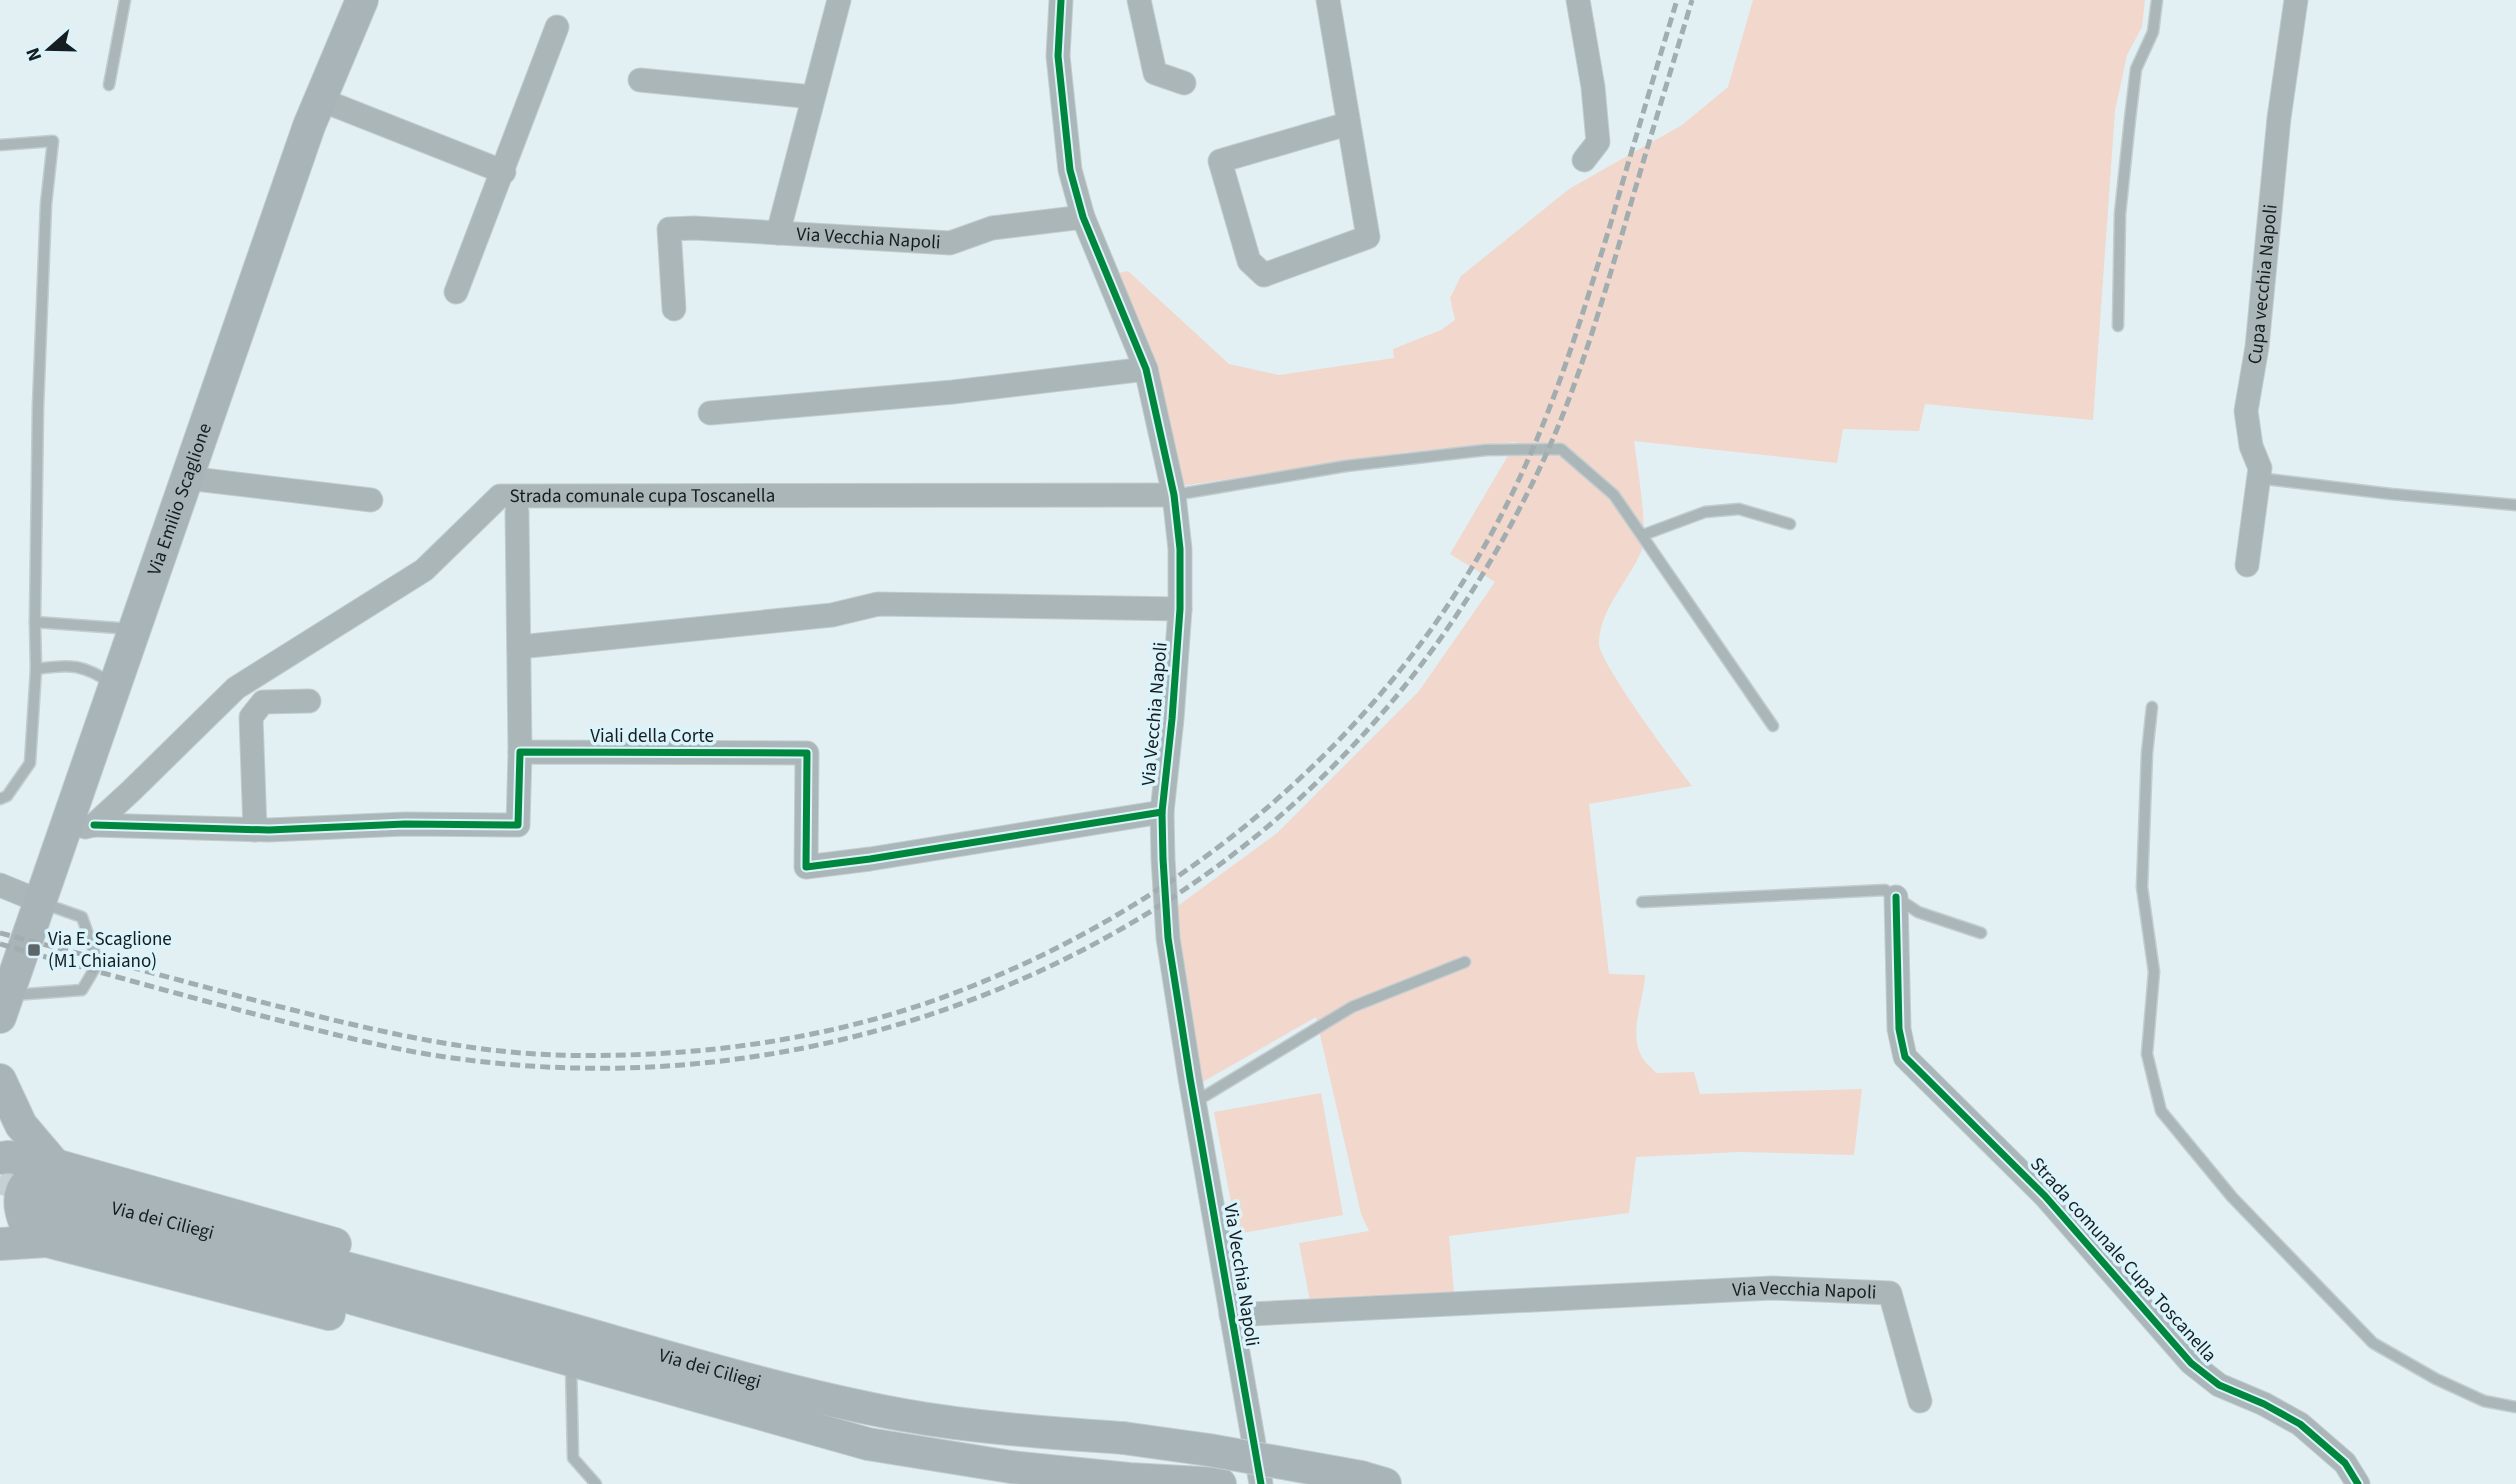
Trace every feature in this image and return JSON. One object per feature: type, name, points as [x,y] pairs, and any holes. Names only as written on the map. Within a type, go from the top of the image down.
[{"type":"main road","name":"Via Emilio Scaglione","points":[[4,1006],[319,99],[362,0]]},
{"type":"main road","points":[[0,1080],[20,1125],[45,1209]]},
{"type":"main road","points":[[0,1158],[9,1157],[45,1209]]},
{"type":"main road","points":[[0,1220],[45,1209]]},
{"type":"main road","points":[[0,1244],[45,1209]]},
{"type":"main road","name":"Via dei Ciliegi","points":[[45,1209],[470,1282],[531,1318],[778,1387],[903,1415],[1009,1430],[1123,1438],[1222,1452],[1373,1480]]},
{"type":"main road","name":"Via dei Ciliegi","points":[[45,1209],[424,1339],[498,1339],[868,1444],[1011,1467],[1129,1479],[1220,1484]]},
{"type":"street","name":"Via Vecchia Napoli","points":[[778,233],[839,0]]},
{"type":"street","name":"Via Vecchia Napoli","points":[[1060,0],[1058,56],[1070,170],[1083,217],[1146,369],[1174,495],[1180,549],[1180,609],[1162,812],[1168,938],[1261,1484]]},
{"type":"street","points":[[1139,0],[1155,73],[1184,83]]},
{"type":"street","points":[[1328,0],[1368,237],[1264,275],[1249,261],[1220,161],[1348,124]]},
{"type":"street","points":[[1577,0],[1593,87],[1598,142],[1584,160]]},
{"type":"street","name":"Cupa vecchia Napoli","points":[[2247,565],[2260,468],[2251,446],[2246,411],[2257,347],[2279,118],[2296,0]]},
{"type":"street","points":[[456,292],[504,172],[557,27]]},
{"type":"street","points":[[640,80],[813,97]]},
{"type":"street","points":[[319,99],[504,172]]},
{"type":"street","name":"Via Vecchia Napoli","points":[[674,309],[669,229],[694,228],[950,243],[992,228],[1083,217]]},
{"type":"street","points":[[710,413],[953,392],[1146,369]]},
{"type":"street","points":[[187,478],[371,500]]},
{"type":"street","name":"Strada comunale cupa Toscanella","points":[[63,835],[94,825],[236,688],[425,570],[500,496],[1174,495]]},
{"type":"street","points":[[94,825],[255,830],[405,824],[518,825],[520,752],[517,512]]},
{"type":"street","points":[[519,647],[832,615],[878,604],[1180,609]]},
{"type":"street","points":[[255,830],[251,717],[263,702],[309,701]]},
{"type":"street","name":"Viali della Corte","points":[[520,752],[807,753],[806,867],[1162,812]]},
{"type":"street","points":[[0,885],[39,901]]},
{"type":"street","name":"Strada comunale Cupa Toscanella","points":[[1896,897],[1899,1030],[1905,1057],[2045,1196],[2191,1363],[2219,1385],[2264,1404],[2300,1424],[2345,1463],[2357,1484]]},
{"type":"street","name":"Via Vecchia Napoli","points":[[1231,1314],[1772,1288],[1890,1293],[1920,1401]]},
{"type":"lane","points":[[109,85],[125,0]]},
{"type":"lane","points":[[2118,326],[2120,215],[2130,119],[2136,69],[2153,32],[2157,0]]},
{"type":"lane","points":[[0,145],[53,141],[46,204],[38,406],[36,669],[30,763],[7,796],[0,799]]},
{"type":"lane","points":[[1174,495],[1359,465],[1486,450],[1561,449],[1614,495],[1773,726]]},
{"type":"lane","points":[[2258,478],[2516,505]]},
{"type":"lane","points":[[1643,535],[1704,512],[1740,509],[1790,523]]},
{"type":"lane","points":[[35,622],[135,629]]},
{"type":"lane","points":[[36,669],[69,664],[94,671],[115,686]]},
{"type":"lane","points":[[2152,707],[2147,753],[2142,887],[2154,972],[2147,1054],[2161,1111],[2232,1197],[2373,1343],[2436,1379],[2484,1401],[2516,1407]]},
{"type":"lane","points":[[1642,902],[1885,890],[1919,912],[1980,933]]},
{"type":"lane","name":"Via Emilio Scaglione","points":[[4,1006],[82,990],[98,963],[82,918],[39,901]]},
{"type":"lane","points":[[1194,1103],[1352,1007],[1465,962]]},
{"type":"lane","points":[[571,1360],[573,1458],[596,1484]]},
{"type":"shaded area","points":[[1753,0],[2145,0],[2142,27],[2127,55],[2115,111],[2093,420],[1925,404],[1919,431],[1843,429],[1837,463],[1634,441],[1642,498],[1643,543],[1641,552],[1609,608],[1600,632],[1599,644],[1624,692],[1692,786],[1589,804],[1609,974],[1645,975],[1636,1037],[1642,1057],[1656,1073],[1694,1072],[1700,1094],[1862,1089],[1854,1155],[1740,1152],[1636,1157],[1629,1213],[1449,1236],[1454,1293],[1310,1301],[1299,1243],[1369,1231],[1361,1214],[1316,1017],[1199,1084],[1175,908],[1277,833],[1419,691],[1495,582],[1450,554],[1516,442],[1408,452],[1188,485],[1179,484],[1117,273],[1128,271],[1229,364],[1279,375],[1394,358],[1393,349],[1441,330],[1455,320],[1450,298],[1461,276],[1569,189],[1682,125],[1728,87]]},
{"type":"shaded area","points":[[1321,1093],[1343,1215],[1237,1234],[1214,1112]]},
{"type":"tunnel","points":[[0,1178],[47,1192]]},
{"type":"railway","points":[[0,933],[280,1007],[436,1042],[554,1055],[656,1054],[708,1050],[810,1035],[909,1009],[957,992],[1047,953],[1133,906],[1214,851],[1289,788],[1359,719],[1421,644],[1475,562],[1521,475],[1558,385],[1609,229],[1677,0]]},
{"type":"railway","points":[[0,944],[233,1008],[391,1047],[468,1060],[589,1068],[709,1062],[828,1043],[943,1010],[1054,964],[1159,906],[1257,835],[1346,753],[1424,661],[1491,561],[1544,459],[1582,363],[1692,0]]},
{"type":"cycle path","points":[[1061,0],[1058,56],[1070,170],[1083,217],[1146,369],[1174,495],[1180,549],[1180,609],[1162,812],[1168,938],[1261,1484]]},
{"type":"cycle path","points":[[94,825],[269,830],[405,824],[518,825],[520,752],[807,753],[806,867],[1162,812]]},
{"type":"cycle path","points":[[1896,897],[1899,1029],[1905,1057],[2045,1196],[2191,1363],[2219,1385],[2264,1404],[2300,1424],[2345,1463],[2358,1484]]},
{"type":"place","name":"Via E. Scaglione (M1 Chiaiano)","points":[[34,950]]}]
